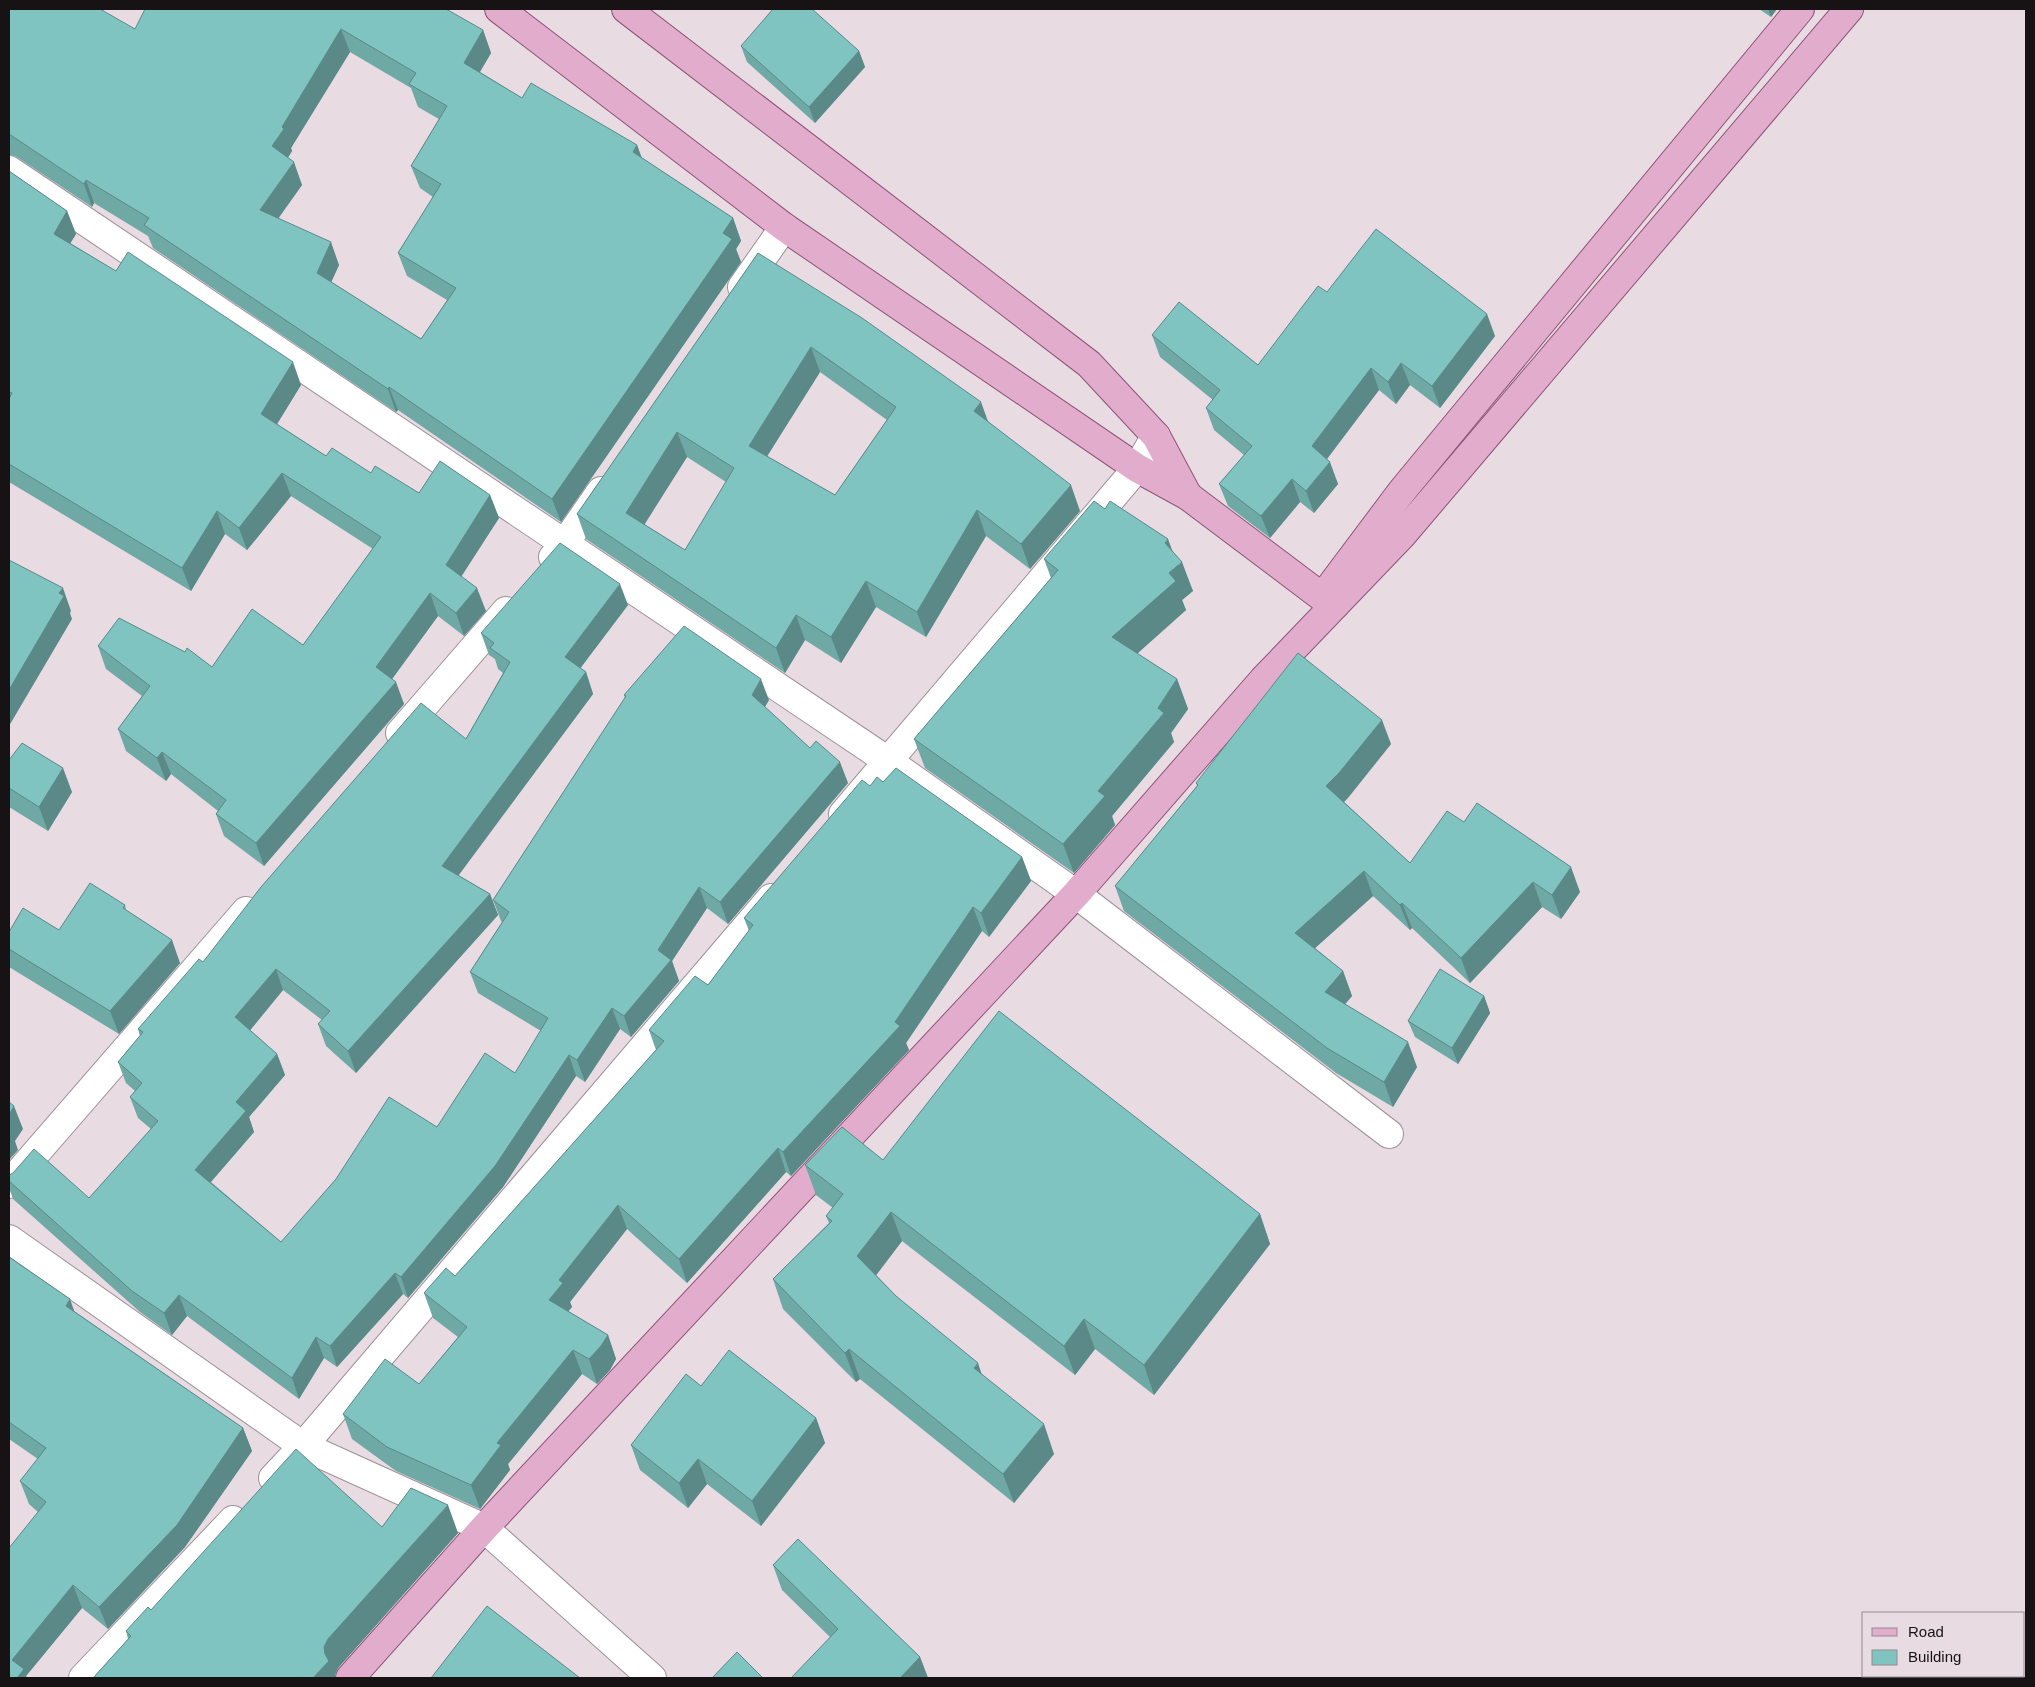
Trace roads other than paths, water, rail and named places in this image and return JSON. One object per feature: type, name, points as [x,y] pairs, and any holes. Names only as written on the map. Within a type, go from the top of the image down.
[{"type":"main road","points":[[499,9],[784,227],[1137,468],[1188,496],[1329,601]]},
{"type":"main road","points":[[626,9],[1089,364],[1156,436],[1188,496]]},
{"type":"main road","points":[[350,1678],[484,1528],[1076,894],[1263,680],[1329,601],[1402,491],[1800,9]]},
{"type":"main road","points":[[1329,601],[1403,534],[1849,9]]},
{"type":"street","points":[[9,170],[888,761],[1076,894],[1389,1134]]},
{"type":"street","points":[[728,308],[784,227]]},
{"type":"street","points":[[824,836],[1137,468],[1156,436]]},
{"type":"street","points":[[539,573],[565,543],[616,470]]},
{"type":"street","points":[[382,754],[519,596]]},
{"type":"street","points":[[83,1678],[303,1446],[786,881]]},
{"type":"street","points":[[9,1184],[264,890]]},
{"type":"street","points":[[9,1239],[303,1446],[484,1528],[652,1678]]}]
